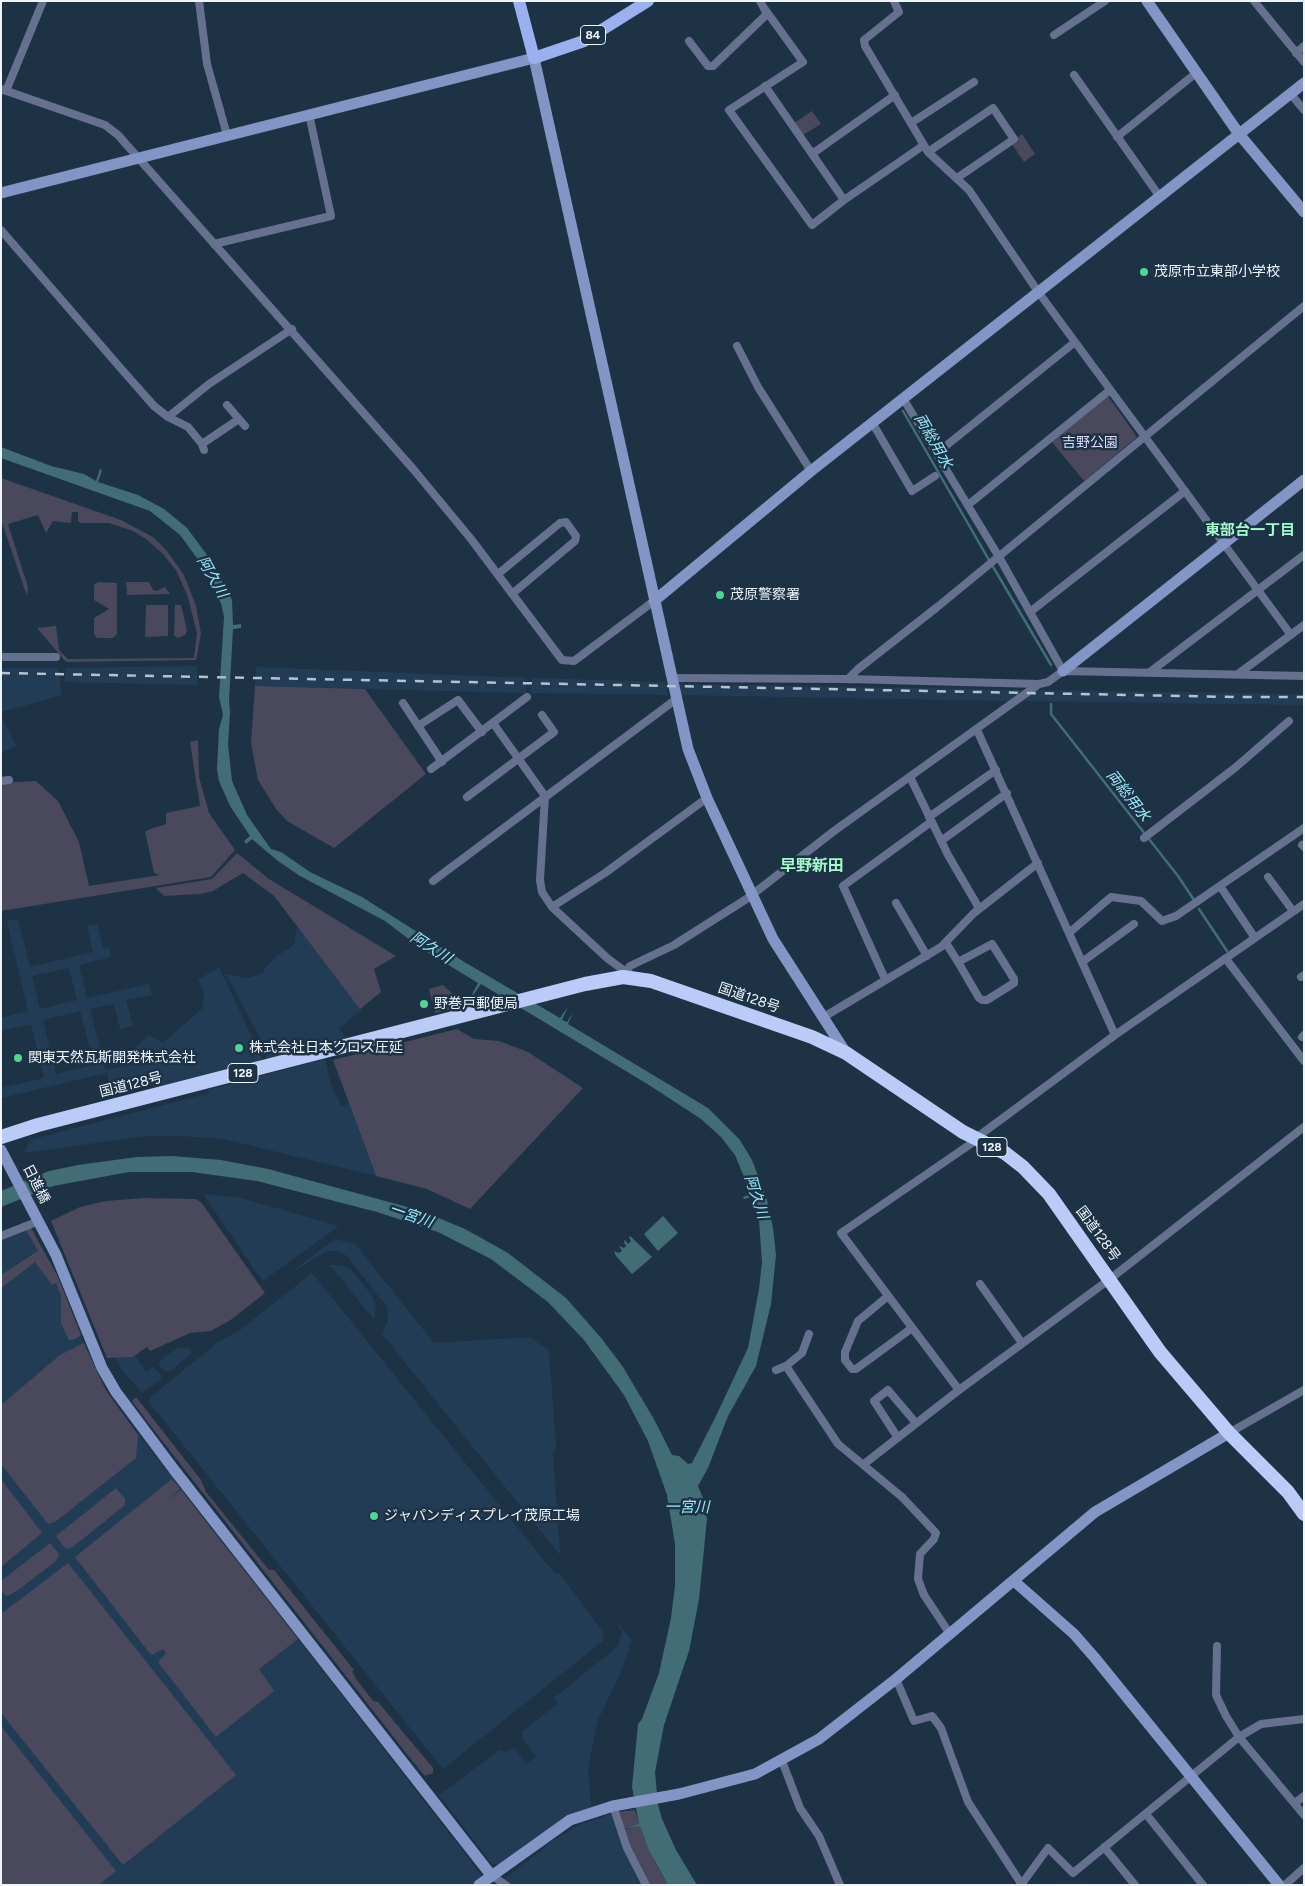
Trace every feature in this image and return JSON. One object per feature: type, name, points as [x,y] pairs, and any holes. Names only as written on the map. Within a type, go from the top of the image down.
[{"type":"highway","name":"国道128号","points":[[1,1137],[38,1125],[609,978],[625,975],[651,981],[812,1037],[846,1053],[976,1139],[1005,1153],[1036,1180],[1110,1279],[1160,1352],[1228,1433],[1288,1492],[1304,1514]]},
{"type":"main road","points":[[519,1],[534,58]]},
{"type":"main road","name":"84","points":[[534,58],[584,41],[648,1]]},
{"type":"street","points":[[43,1],[4,90],[105,125],[118,135],[414,470],[498,574],[562,660],[569,662],[574,661],[654,601],[811,472],[1304,83]]},
{"type":"street","points":[[199,1],[208,64],[227,135]]},
{"type":"street","points":[[894,1],[899,12],[864,40],[865,46],[926,149],[948,173],[957,178],[969,190],[1039,293],[1291,635]]},
{"type":"street","points":[[1054,35],[1104,1]]},
{"type":"street","points":[[1146,1],[1239,134],[1304,212]]},
{"type":"street","points":[[1254,1],[1304,62]]},
{"type":"street","points":[[689,40],[708,66],[713,66],[765,16],[762,4]]},
{"type":"street","points":[[762,4],[802,62],[729,110],[812,226],[844,200],[993,108],[1014,139],[957,178]]},
{"type":"street","points":[[1296,53],[1304,46]]},
{"type":"street","points":[[1,193],[534,58],[675,700],[688,749],[707,798],[773,938],[822,1018],[846,1053]]},
{"type":"street","points":[[1118,137],[1196,73]]},
{"type":"street","points":[[1074,75],[1160,197]]},
{"type":"street","points":[[910,123],[974,82]]},
{"type":"street","points":[[765,86],[844,200]]},
{"type":"street","points":[[1290,93],[1304,110]]},
{"type":"street","points":[[812,154],[894,95]]},
{"type":"street","points":[[214,244],[331,216],[309,114]]},
{"type":"street","points":[[1,230],[154,406],[168,416],[188,426],[203,447],[238,419]]},
{"type":"street","points":[[848,679],[1303,308]]},
{"type":"street","points":[[168,416],[209,384],[292,330]]},
{"type":"street","points":[[937,453],[1075,342]]},
{"type":"street","points":[[737,346],[758,387],[811,472]]},
{"type":"street","points":[[968,505],[1110,390]]},
{"type":"street","points":[[904,400],[999,557],[1063,670]]},
{"type":"street","points":[[227,405],[245,426]]},
{"type":"street","points":[[873,424],[912,491],[935,476]]},
{"type":"street","points":[[671,678],[848,679],[1039,684],[1048,682],[1304,480]]},
{"type":"street","points":[[1030,612],[1185,490]]},
{"type":"street","points":[[498,574],[560,523],[566,522],[576,536],[575,541],[512,594]]},
{"type":"street","points":[[1150,672],[1304,555]]},
{"type":"street","points":[[1238,674],[1304,625]]},
{"type":"street","points":[[1,657],[56,657]]},
{"type":"street","points":[[1063,670],[1304,676]]},
{"type":"street","points":[[493,723],[545,796],[540,880],[542,892],[552,907],[625,975],[630,966],[674,945],[752,895],[834,831],[1039,684]]},
{"type":"street","points":[[431,770],[527,697]]},
{"type":"street","points":[[418,726],[458,700],[482,732]]},
{"type":"street","points":[[433,881],[675,700]]},
{"type":"street","points":[[403,703],[442,762]]},
{"type":"street","points":[[467,798],[554,732],[542,715]]},
{"type":"street","points":[[1146,836],[1236,767],[1289,721]]},
{"type":"street","points":[[977,730],[1115,1035]]},
{"type":"street","points":[[885,979],[843,886],[996,770]]},
{"type":"street","points":[[910,777],[941,841],[979,908]]},
{"type":"street","points":[[941,841],[1006,793]]},
{"type":"street","points":[[552,907],[605,873],[707,798]]},
{"type":"street","points":[[1069,933],[1110,897],[1141,901],[1162,921],[1176,916],[1304,828]]},
{"type":"street","points":[[822,1018],[946,943],[979,908],[1038,863]]},
{"type":"street","points":[[1268,877],[1293,911]]},
{"type":"street","points":[[1220,886],[1255,938]]},
{"type":"street","points":[[896,903],[927,956]]},
{"type":"street","points":[[959,1390],[841,1233],[976,1139],[1115,1035],[1304,904]]},
{"type":"street","points":[[1082,962],[1134,924]]},
{"type":"street","points":[[946,943],[958,962],[982,1000],[987,1000],[1014,984],[1014,979],[992,944],[958,962]]},
{"type":"street","points":[[1226,959],[1304,1061]]},
{"type":"street","points":[[864,1464],[959,1390],[1110,1279],[1304,1127]]},
{"type":"street","name":"日進橋","points":[[1,1150],[56,1255],[102,1368],[116,1392],[175,1471],[491,1875]]},
{"type":"street","points":[[1,1236],[38,1219]]},
{"type":"street","points":[[980,1284],[1022,1344]]},
{"type":"street","points":[[888,1296],[858,1321],[845,1352],[845,1360],[852,1369],[856,1369],[912,1328]]},
{"type":"street","points":[[776,1370],[779,1371],[802,1353],[809,1334]]},
{"type":"street","points":[[786,1366],[838,1444],[902,1497],[936,1533],[934,1539],[920,1554],[918,1579],[924,1595],[950,1634]]},
{"type":"street","points":[[898,1438],[874,1401],[888,1390],[916,1423]]},
{"type":"street","points":[[479,1885],[570,1820],[615,1806],[679,1794],[755,1774],[782,1761],[843,1722],[1014,1582],[1094,1512],[1304,1390]]},
{"type":"street","points":[[1014,1582],[1074,1634],[1193,1777],[1279,1885]]},
{"type":"street","points":[[1217,1646],[1216,1695],[1239,1737],[1304,1815]]},
{"type":"street","points":[[896,1679],[914,1721],[932,1716],[941,1728],[968,1802],[1022,1885],[1048,1848],[1073,1873],[1104,1846],[1193,1777],[1239,1737],[1261,1724],[1304,1719]]},
{"type":"street","points":[[782,1761],[800,1808],[819,1836],[840,1885]]},
{"type":"street","points":[[1295,1803],[1304,1796]]},
{"type":"street","points":[[615,1806],[627,1848],[646,1885]]},
{"type":"street","points":[[1146,1814],[1203,1885]]},
{"type":"street","points":[[1104,1846],[1133,1882],[1124,1885]]},
{"type":"street","points":[[1285,1885],[1304,1868]]},
{"type":"street","points":[[491,1875],[506,1885]]},
{"type":"shaded area","points":[[197,666],[197,685],[65,682],[65,668]]},
{"type":"shaded area","points":[[256,667],[526,678],[526,693],[255,686]]},
{"type":"shaded area","points":[[1,668],[58,668],[62,695],[1,712]]},
{"type":"shaded area","points":[[532,678],[665,682],[668,695],[531,693]]},
{"type":"shaded area","points":[[678,684],[1028,690],[1012,701],[681,695]]},
{"type":"shaded area","points":[[1034,690],[1304,694],[1304,705],[1020,701]]},
{"type":"shaded area","points":[[1,715],[16,746],[1,753]]},
{"type":"shaded area","points":[[18,919],[30,967],[93,952],[87,926],[97,924],[103,949],[109,948],[111,957],[79,965],[87,998],[149,984],[152,995],[126,1000],[133,1026],[120,1029],[114,1004],[90,1009],[106,1073],[1,1098],[1,1088],[44,1078],[31,1024],[1,1031],[1,1018],[28,1011],[7,921]],"holes":[[[69,968],[77,1000],[40,1009],[32,976]],[[80,1011],[94,1065],[56,1074],[43,1020]]]},
{"type":"shaded area","points":[[297,928],[309,940],[362,1010],[339,1028],[345,1038],[267,1060],[260,1038],[226,974],[248,978],[261,974],[274,958],[294,945]]},
{"type":"shaded area","points":[[219,967],[263,1061],[160,1087],[157,1084],[112,1094],[106,1070],[137,1063],[129,1053],[149,1035],[163,1043],[203,1008],[204,992],[198,980]]},
{"type":"shaded area","points":[[325,1059],[330,1081],[341,1106],[349,1104],[376,1176],[224,1139],[180,1136],[145,1136],[24,1153],[30,1140],[209,1093],[208,1090]]},
{"type":"shaded area","points":[[203,1194],[241,1198],[339,1226],[264,1280],[261,1279]]},
{"type":"shaded area","points":[[31,1228],[58,1277],[91,1362],[112,1400],[483,1877],[473,1885],[1,1885],[1,1240]]},
{"type":"shaded area","points":[[335,1239],[355,1244],[434,1343],[530,1337],[549,1351],[556,1448],[553,1454],[560,1555],[382,1334],[388,1321],[387,1307],[347,1256],[338,1251],[326,1251],[285,1277]]},
{"type":"shaded area","points":[[330,1265],[341,1265],[350,1269],[371,1294],[376,1306],[374,1320]]},
{"type":"shaded area","name":"ジャパンディスプレイ茂原工場","points":[[312,1273],[555,1574],[560,1574],[603,1632],[603,1641],[443,1769],[149,1402],[151,1397],[218,1342],[240,1330]]},
{"type":"shaded area","points":[[190,1347],[191,1354],[170,1371],[166,1372],[159,1365],[160,1360],[178,1348]]},
{"type":"shaded area","points":[[135,1356],[146,1371],[153,1367],[162,1376],[160,1380],[142,1393],[122,1370],[116,1358]]},
{"type":"shaded area","points":[[616,1621],[632,1641],[620,1674],[597,1722],[588,1770],[591,1807],[573,1814],[499,1865],[492,1864],[439,1795],[500,1750],[507,1752],[514,1748],[527,1764],[536,1757],[524,1741],[522,1732],[558,1703],[554,1698],[618,1646],[622,1632]]},
{"type":"shaded area","points":[[611,1814],[642,1885],[511,1885],[504,1879],[554,1840],[579,1825]]},
{"type":"green space","points":[[812,111],[821,124],[803,135],[794,123]]},
{"type":"green space","points":[[1022,134],[1035,154],[1024,162],[1011,143]]},
{"type":"green space","name":"吉野公園","points":[[1108,396],[1137,437],[1084,481],[1052,442]]},
{"type":"green space","points":[[1,478],[121,520],[153,537],[167,551],[184,575],[196,606],[201,633],[196,660],[66,662],[37,628],[56,626],[59,650],[68,659],[194,658],[197,633],[188,597],[176,570],[163,554],[146,539],[133,531],[109,523],[81,523],[78,521],[78,512],[72,512],[71,523],[53,521],[46,533],[38,515],[8,524],[28,587],[27,596],[1,520]]},
{"type":"green space","points":[[98,582],[117,583],[117,634],[113,638],[97,638],[94,634],[94,618],[109,609],[94,600],[94,585]]},
{"type":"green space","points":[[126,582],[149,582],[153,590],[157,591],[165,587],[170,594],[127,595]]},
{"type":"green space","points":[[146,605],[168,605],[168,636],[145,637]]},
{"type":"green space","points":[[175,605],[181,605],[187,630],[185,635],[178,638],[174,635]]},
{"type":"green space","points":[[255,686],[365,689],[426,774],[334,848],[287,821],[276,809],[258,780],[251,743]]},
{"type":"green space","points":[[198,740],[199,777],[209,813],[235,850],[211,877],[1,911],[1,783],[36,781],[58,801],[79,842],[89,886],[160,875],[154,873],[145,831],[166,824],[166,813],[200,806],[190,742]]},
{"type":"green space","points":[[237,853],[269,879],[396,956],[374,969],[381,992],[360,1009],[274,896],[243,873],[213,891],[200,894],[164,896],[156,888],[212,879]]},
{"type":"green space","points":[[443,985],[463,1006],[435,1013],[429,989]]},
{"type":"green space","points":[[457,1029],[474,1039],[499,1041],[528,1052],[583,1088],[470,1209],[427,1189],[376,1176],[333,1060]]},
{"type":"green space","points":[[143,1198],[196,1199],[201,1202],[265,1293],[232,1319],[211,1331],[190,1333],[150,1351],[147,1347],[133,1357],[107,1358],[51,1221],[80,1207],[106,1201]]},
{"type":"green space","points":[[31,1228],[58,1277],[81,1335],[75,1339],[69,1340],[61,1324],[61,1295],[56,1283],[52,1285],[35,1262],[1,1288],[1,1275],[38,1251],[26,1230]]},
{"type":"green space","points":[[84,1343],[105,1389],[138,1435],[136,1458],[55,1522],[48,1524],[1,1464],[1,1405],[60,1355]]},
{"type":"green space","points":[[136,1397],[201,1480],[206,1492],[269,1570],[274,1570],[354,1670],[352,1671],[356,1679],[373,1701],[378,1702],[433,1768],[433,1773],[425,1776],[410,1758],[146,1420],[132,1401]]},
{"type":"green space","points":[[1,1479],[42,1533],[1,1567]]},
{"type":"green space","points":[[172,1479],[180,1489],[167,1500],[181,1490],[298,1639],[259,1669],[274,1691],[216,1737],[158,1662],[166,1653],[163,1649],[151,1655],[75,1557]]},
{"type":"green space","points":[[116,1488],[125,1499],[125,1505],[74,1546],[69,1549],[64,1547],[56,1536]]},
{"type":"green space","points":[[50,1543],[59,1554],[56,1561],[21,1588],[8,1596],[5,1595],[1,1589],[1,1581]]},
{"type":"green space","points":[[68,1563],[236,1775],[123,1865],[1,1713],[1,1614]]},
{"type":"green space","points":[[1,1726],[116,1871],[99,1885],[1,1885]]},
{"type":"green space","points":[[635,1810],[639,1824],[624,1829],[617,1812]]},
{"type":"green space","points":[[640,1825],[655,1862],[668,1885],[649,1885],[633,1855],[625,1830]]},
{"type":"water","points":[[1,447],[51,466],[84,474],[96,481],[100,469],[102,470],[98,482],[138,495],[164,509],[187,528],[210,559],[232,600],[233,625],[241,624],[241,628],[233,629],[228,744],[232,781],[247,815],[271,849],[281,852],[310,872],[362,897],[466,963],[560,1018],[568,1007],[562,1020],[567,1022],[573,1013],[568,1024],[708,1108],[740,1140],[752,1160],[767,1200],[773,1228],[776,1255],[771,1304],[756,1366],[728,1416],[708,1468],[698,1486],[703,1498],[707,1519],[699,1599],[689,1651],[664,1725],[655,1772],[658,1805],[662,1819],[676,1850],[697,1885],[668,1885],[649,1850],[640,1826],[624,1829],[639,1824],[632,1787],[638,1724],[642,1719],[659,1673],[671,1618],[675,1586],[675,1544],[667,1495],[648,1441],[624,1395],[584,1340],[548,1302],[491,1259],[438,1232],[377,1212],[257,1181],[192,1172],[129,1172],[53,1186],[1,1207],[1,1191],[49,1171],[78,1165],[137,1157],[172,1156],[221,1160],[268,1169],[422,1211],[465,1229],[508,1253],[566,1298],[602,1339],[623,1367],[655,1421],[672,1455],[679,1456],[688,1464],[692,1463],[748,1348],[759,1289],[762,1262],[759,1220],[752,1197],[744,1199],[743,1197],[751,1194],[735,1155],[721,1137],[701,1119],[649,1085],[481,984],[472,997],[478,983],[422,949],[385,921],[300,876],[278,861],[252,839],[246,844],[244,841],[250,836],[230,806],[219,781],[217,770],[219,729],[223,715],[219,697],[224,617],[221,603],[202,565],[180,535],[150,511],[1,458]]},
{"type":"water","points":[[663,1216],[678,1233],[658,1251],[644,1234]]},
{"type":"water","points":[[630,1236],[652,1257],[632,1274],[616,1256],[614,1251],[619,1253],[622,1251],[619,1246],[624,1248],[626,1246],[625,1240],[628,1244],[631,1241]]},
{"type":"waterway","name":"両総用水","points":[[903,411],[989,560]]},
{"type":"waterway","name":"両総用水","points":[[992,565],[1051,665]]},
{"type":"waterway","name":"両総用水","points":[[1051,704],[1051,714],[1178,876],[1194,900]]},
{"type":"waterway","name":"両総用水","points":[[1199,909],[1227,951]]},
{"type":"railway","points":[[1,673],[1304,697]]},
{"type":"place","name":"茂原市立東部小学校","points":[[1144,272]]},
{"type":"place","name":"茂原警察署","points":[[720,595]]},
{"type":"place","name":"野巻戸郵便局","points":[[424,1004]]},
{"type":"place","name":"株式会社日本クロス圧延","points":[[239,1048]]},
{"type":"place","name":"関東天然瓦斯開発株式会社","points":[[18,1058]]},
{"type":"place","name":"ジャパンディスプレイ茂原工場","points":[[374,1516]]},
{"type":"district","name":"東部台一丁目","points":[[1250,531]]},
{"type":"district","name":"早野新田","points":[[812,866]]},
{"type":"water label","name":"阿久川","points":[[212,577]]},
{"type":"water label","name":"阿久川","points":[[431,948]]},
{"type":"water label","name":"阿久川","points":[[756,1197]]},
{"type":"water label","name":"一宮川","points":[[411,1216]]},
{"type":"water label","name":"一宮川","points":[[687,1508]]}]
